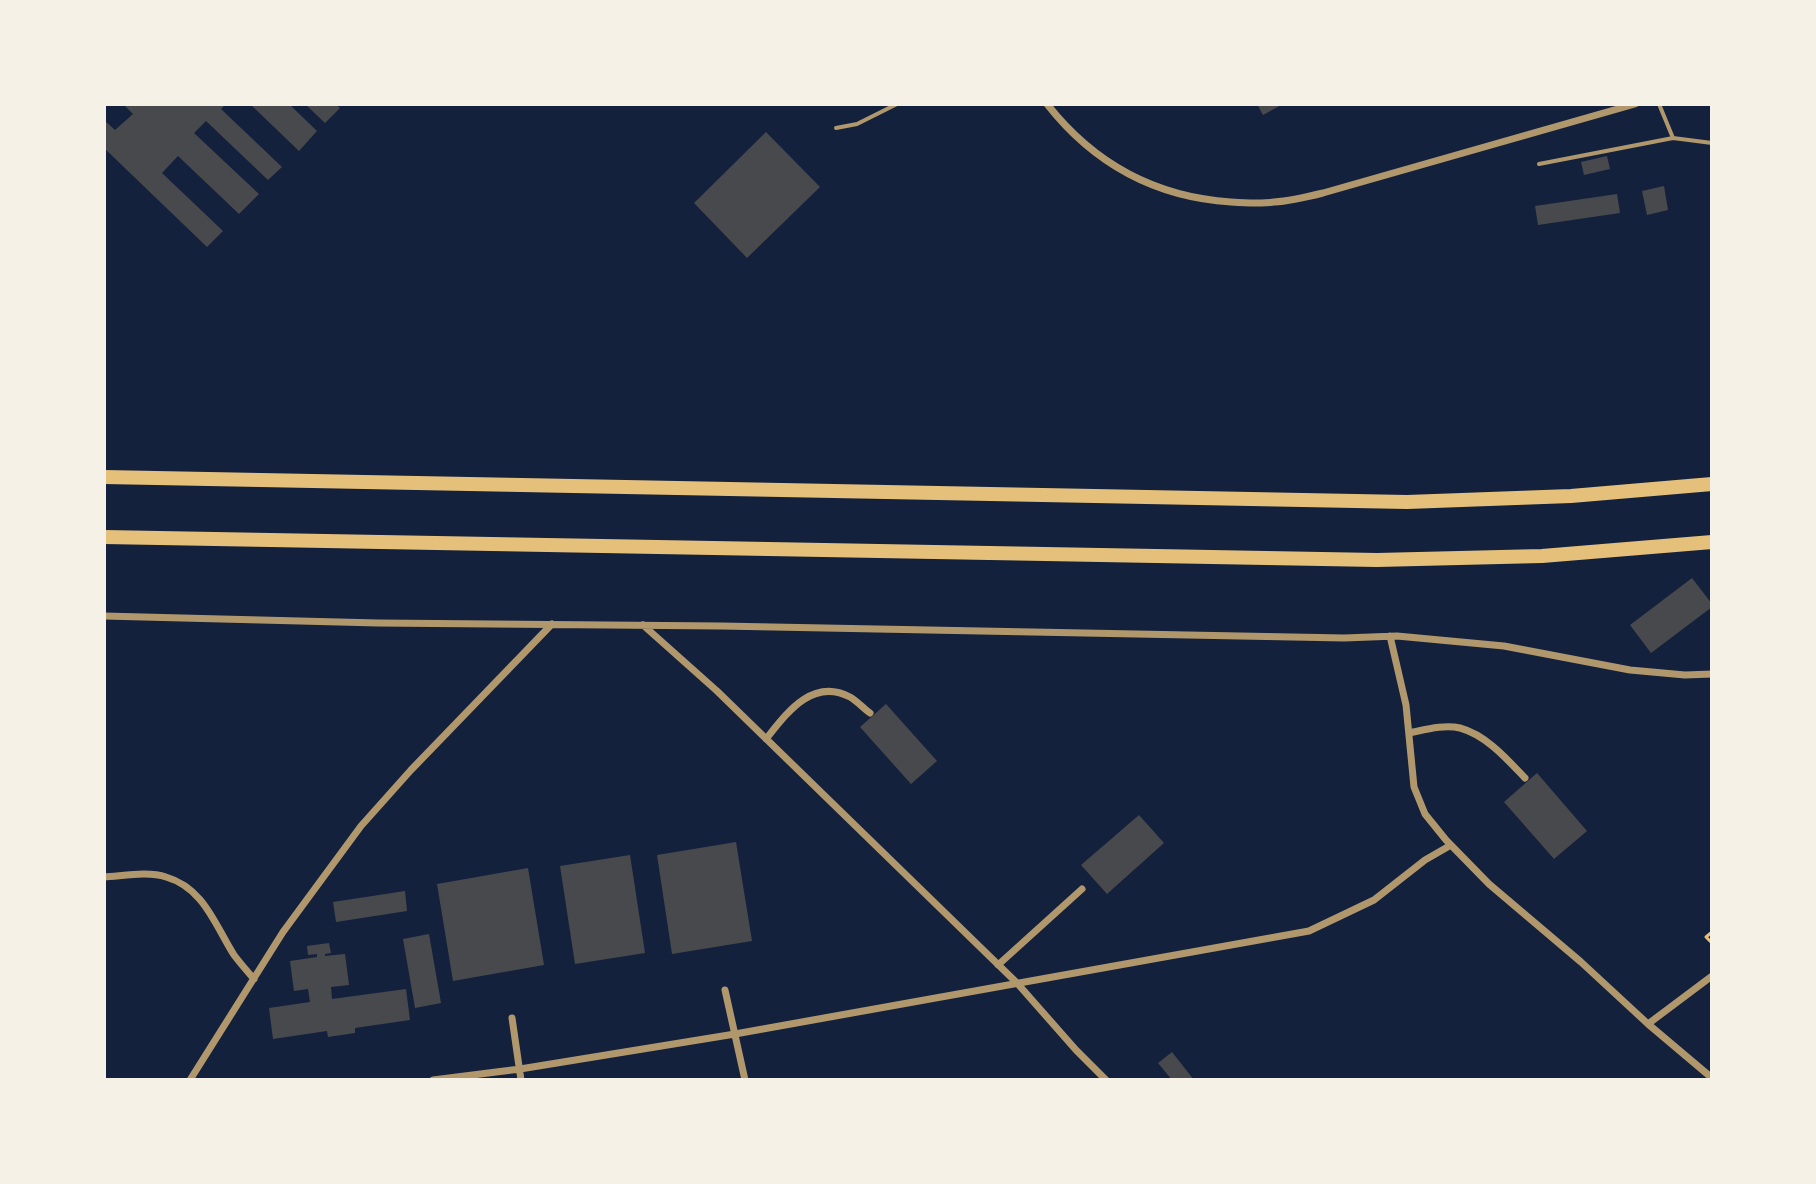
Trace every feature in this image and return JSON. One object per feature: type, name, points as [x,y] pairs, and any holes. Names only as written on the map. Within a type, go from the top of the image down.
[{"type":"highway","points":[[104,471],[263,479]]},
{"type":"highway","points":[[104,477],[1407,502],[1571,496],[1712,484]]},
{"type":"highway","points":[[104,539],[1407,560],[1542,556],[1712,542]]},
{"type":"street","points":[[1047,104],[1081,141],[1116,167],[1146,182],[1194,198],[1272,203],[1323,193],[1635,104]]},
{"type":"street","points":[[104,616],[1328,638],[1390,636],[1504,646],[1630,670],[1712,674]]},
{"type":"street","points":[[190,1080],[283,932],[361,826],[552,624]]},
{"type":"street","points":[[643,625],[717,691],[1017,983],[1106,1080]]},
{"type":"street","points":[[1390,636],[1406,705],[1414,787],[1425,814],[1489,884],[1712,1078]]},
{"type":"street","points":[[766,739],[801,699],[818,692],[834,692],[849,697],[870,713]]},
{"type":"street","points":[[1409,733],[1458,727],[1481,738],[1506,757],[1525,778]]},
{"type":"street","points":[[433,1080],[735,1034],[1309,931],[1374,900],[1425,860],[1451,845]]},
{"type":"street","points":[[104,877],[164,876],[196,893],[236,957],[254,979]]},
{"type":"street","points":[[998,965],[1082,889]]},
{"type":"street","points":[[1648,1024],[1712,976]]},
{"type":"street","points":[[725,990],[745,1080]]},
{"type":"street","points":[[512,1018],[521,1080]]},
{"type":"lane","points":[[836,128],[857,124],[897,104]]},
{"type":"lane","points":[[1659,104],[1673,138]]},
{"type":"lane","points":[[1539,164],[1673,138],[1712,143]]},
{"type":"path","points":[[1712,932],[1706,937],[1712,943]]},
{"type":"building","points":[[123,104],[226,104],[221,109],[282,167],[268,180],[206,121],[194,133],[259,194],[239,214],[178,156],[162,173],[223,231],[207,247],[104,148],[104,120],[115,130],[133,114]]},
{"type":"building","points":[[250,104],[289,104],[317,131],[299,151]]},
{"type":"building","points":[[305,104],[335,104],[340,108],[325,123]]},
{"type":"building","points":[[1257,104],[1283,104],[1263,115]]},
{"type":"building","points":[[766,132],[820,187],[747,258],[694,203]]},
{"type":"building","points":[[1607,156],[1610,169],[1584,175],[1581,162]]},
{"type":"building","points":[[1664,186],[1668,210],[1647,215],[1642,191]]},
{"type":"building","points":[[1617,194],[1620,213],[1538,225],[1535,206]]},
{"type":"building","points":[[1692,578],[1712,607],[1651,653],[1630,625]]},
{"type":"building","points":[[886,704],[937,761],[911,784],[860,727]]},
{"type":"building","points":[[1537,773],[1587,831],[1554,859],[1504,802]]},
{"type":"building","points":[[1139,815],[1164,843],[1107,894],[1081,865]]},
{"type":"building","points":[[736,842],[752,941],[672,954],[657,855]]},
{"type":"building","points":[[630,855],[645,953],[575,964],[560,866]]},
{"type":"building","points":[[528,868],[544,965],[453,981],[437,884]]},
{"type":"building","points":[[405,891],[407,911],[336,922],[333,902]]},
{"type":"building","points":[[429,934],[441,1003],[415,1008],[403,939]]},
{"type":"building","points":[[329,943],[331,953],[325,956],[345,954],[349,985],[331,987],[332,999],[406,989],[410,1020],[355,1028],[355,1033],[328,1037],[327,1031],[273,1039],[269,1008],[310,1002],[308,989],[294,991],[290,961],[317,957],[317,954],[308,955],[307,946]]},
{"type":"building","points":[[1172,1052],[1194,1080],[1172,1080],[1158,1063]]}]
